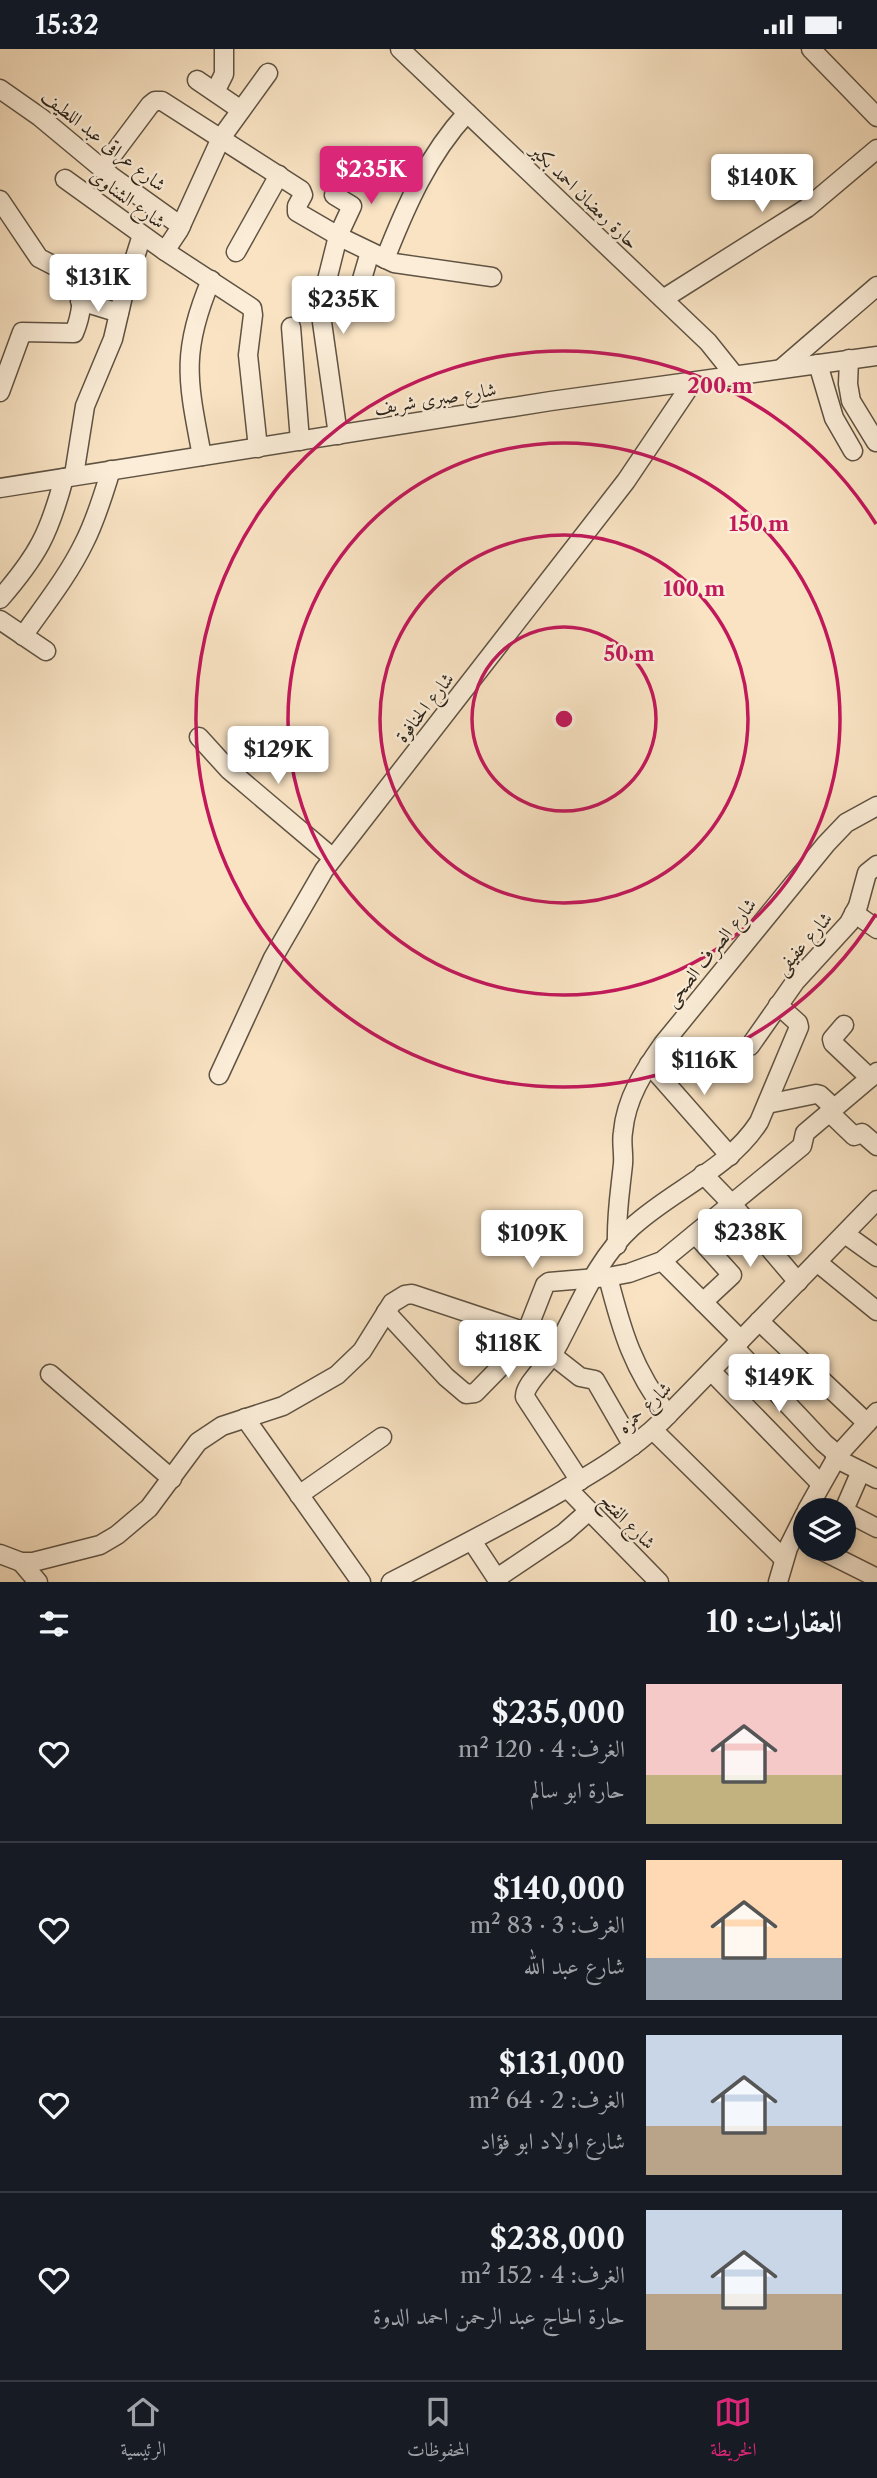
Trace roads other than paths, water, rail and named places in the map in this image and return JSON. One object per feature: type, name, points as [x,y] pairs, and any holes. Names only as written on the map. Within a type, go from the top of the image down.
[{"type":"street","points":[[215,92],[224,73],[224,49]]},
{"type":"street","name":"حارة رمضان احمد بكير","points":[[400,49],[719,353],[736,377]]},
{"type":"street","points":[[811,49],[877,117]]},
{"type":"street","points":[[165,251],[181,226],[222,138],[268,73]]},
{"type":"street","points":[[197,80],[241,110]]},
{"type":"street","name":"شارع عراقى عبد اللطيف","points":[[0,89],[40,117],[102,169],[181,226]]},
{"type":"street","points":[[102,169],[155,101],[162,101],[302,192],[297,212],[338,236],[403,265],[442,268],[492,277]]},
{"type":"street","points":[[360,286],[448,134],[467,113]]},
{"type":"street","points":[[663,299],[807,208],[877,149]]},
{"type":"street","points":[[236,252],[279,175]]},
{"type":"street","name":"شارع الشناوى","points":[[65,179],[165,251],[250,305],[253,311],[247,355],[258,448]]},
{"type":"street","points":[[334,195],[352,206],[338,236],[320,308],[338,435]]},
{"type":"street","points":[[0,200],[34,253],[44,262],[80,280],[82,291],[74,333],[27,331],[21,334],[0,392]]},
{"type":"street","points":[[0,599],[39,549],[69,477],[85,406],[109,349],[142,235]]},
{"type":"street","points":[[201,456],[190,392],[189,355],[196,319],[211,280]]},
{"type":"street","points":[[780,370],[877,286]]},
{"type":"street","points":[[80,301],[119,313]]},
{"type":"street","points":[[291,327],[300,441]]},
{"type":"street","name":"شارع صبرى شريف","points":[[0,488],[551,401],[877,356]]},
{"type":"street","points":[[849,359],[848,384],[851,401],[876,442]]},
{"type":"street","points":[[818,364],[834,418],[853,451]]},
{"type":"street","name":"شارع الحنافوة","points":[[219,1075],[273,958],[332,858],[626,481],[691,383]]},
{"type":"street","points":[[23,636],[70,569],[84,543],[111,470]]},
{"type":"street","points":[[0,620],[46,651]]},
{"type":"street","points":[[199,737],[244,784],[332,858]]},
{"type":"street","name":"شارع الصرف الصحى","points":[[617,1245],[617,1203],[623,1167],[622,1133],[632,1097],[649,1063],[826,844],[846,823],[877,806]]},
{"type":"street","name":"شارع عفيفى","points":[[750,1046],[795,982],[849,923],[855,913],[867,873],[877,865]]},
{"type":"street","points":[[855,913],[877,929]]},
{"type":"street","points":[[556,1349],[617,1245],[631,1228],[730,1156],[751,1134],[767,1104],[799,1027],[778,1005]]},
{"type":"street","points":[[386,1312],[446,1377],[466,1394],[475,1393],[515,1354],[528,1332],[545,1285],[549,1282],[629,1273],[663,1261],[802,1146],[805,1133],[831,1110],[872,1082],[833,1043],[833,1037],[844,1025]]},
{"type":"street","points":[[649,1063],[730,1156]]},
{"type":"street","points":[[767,1104],[820,1095],[854,1136],[862,1133],[877,1146]]},
{"type":"street","points":[[703,1174],[798,1282]]},
{"type":"street","name":"شارع حمزه","points":[[391,1582],[412,1578],[633,1446],[668,1415],[877,1200]]},
{"type":"street","points":[[695,1234],[732,1275],[703,1302]]},
{"type":"street","points":[[845,1234],[877,1257]]},
{"type":"street","points":[[663,1261],[703,1302],[837,1457],[869,1475],[853,1498]]},
{"type":"street","points":[[817,1262],[877,1311]]},
{"type":"street","points":[[599,1278],[643,1381],[668,1415]]},
{"type":"street","points":[[0,1554],[21,1562],[33,1562],[82,1551],[117,1535],[149,1508],[198,1442],[222,1426],[283,1406],[337,1375],[362,1351],[398,1298],[412,1294],[528,1332],[556,1349],[580,1377],[595,1380],[633,1446]]},
{"type":"street","points":[[760,1321],[872,1417],[837,1457],[814,1498]]},
{"type":"street","name":"شارع الفتح","points":[[556,1349],[525,1389],[525,1397],[589,1511],[647,1578]]},
{"type":"street","points":[[710,1371],[821,1484]]},
{"type":"street","points":[[50,1374],[172,1479]]},
{"type":"street","points":[[245,1419],[361,1582]]},
{"type":"street","points":[[653,1430],[784,1559]]},
{"type":"street","points":[[299,1495],[382,1437]]},
{"type":"street","points":[[472,1541],[498,1580],[564,1534],[589,1511]]},
{"type":"street","points":[[856,1517],[877,1528]]},
{"type":"street","points":[[779,1582],[784,1559],[793,1547]]},
{"type":"street","points":[[845,1561],[877,1578]]},
{"type":"street","points":[[21,1562],[38,1582]]}]
